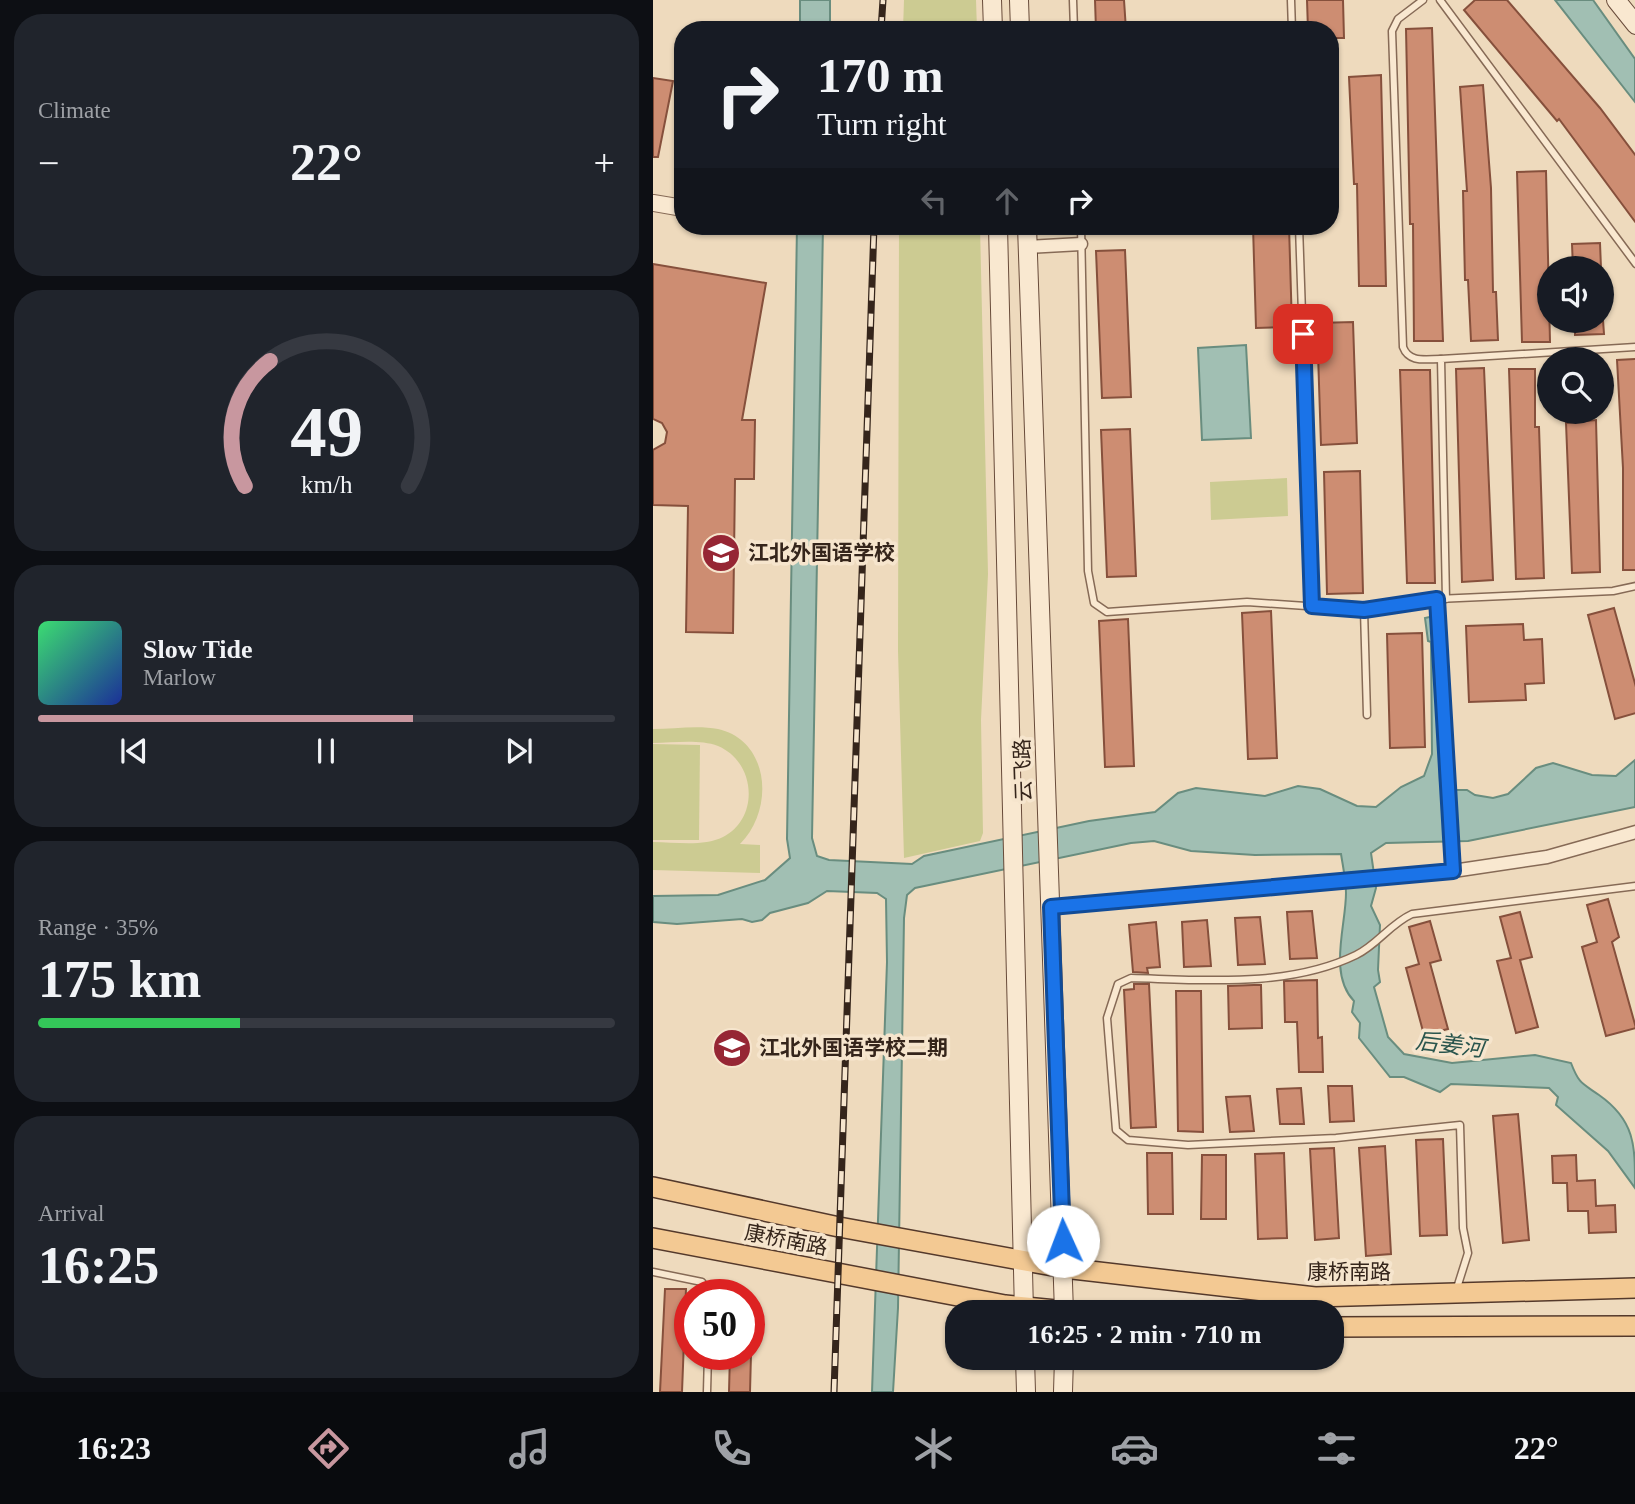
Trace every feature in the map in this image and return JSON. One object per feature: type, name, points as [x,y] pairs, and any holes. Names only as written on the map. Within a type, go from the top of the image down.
[{"type":"main road","points":[[993,0],[993,21]]},
{"type":"main road","points":[[1019,0],[1020,21]]},
{"type":"main road","points":[[1615,0],[1635,25]]},
{"type":"main road","name":"云飞路","points":[[998,235],[1024,1300]]},
{"type":"main road","name":"云飞路","points":[[1027,235],[1067,1300]]},
{"type":"main road","name":"康桥南路","points":[[653,1187],[866,1232],[1064,1268],[1315,1297],[1635,1288]]},
{"type":"main road","name":"康桥南路","points":[[653,1238],[976,1300]]},
{"type":"main road","points":[[1344,1327],[1635,1326]]},
{"type":"main road","points":[[1025,1370],[1026,1392]]},
{"type":"main road","points":[[1063,1392],[1064,1370]]},
{"type":"street","points":[[653,203],[674,206]]},
{"type":"street","points":[[1027,247],[1081,244]]},
{"type":"street","points":[[1050,898],[1310,884],[1453,871],[1547,857],[1635,832]]},
{"type":"lane","points":[[1073,0],[1074,21]]},
{"type":"lane","points":[[1291,0],[1292,21]]},
{"type":"lane","points":[[1423,0],[1398,19],[1392,31],[1403,347],[1406,355],[1412,358],[1441,359],[1635,347]]},
{"type":"lane","points":[[1440,0],[1635,264]]},
{"type":"lane","points":[[1081,235],[1088,571],[1093,603],[1107,612],[1247,602],[1364,610],[1446,598],[1613,592],[1635,586]]},
{"type":"lane","points":[[1299,235],[1312,606]]},
{"type":"lane","points":[[1441,359],[1446,598]]},
{"type":"lane","points":[[1437,599],[1453,871]]},
{"type":"lane","points":[[1364,610],[1367,715]]},
{"type":"lane","points":[[1455,1293],[1469,1253],[1463,1227],[1460,1125],[1336,1138],[1188,1145],[1128,1140],[1116,1130],[1107,1018],[1118,984],[1131,978],[1261,978],[1321,967],[1358,954],[1397,921],[1412,914],[1635,886]]},
{"type":"lane","points":[[653,1272],[687,1279]]},
{"type":"lane","points":[[707,1392],[708,1370]]},
{"type":"shaded area","points":[[800,0],[830,0],[830,21],[800,21]]},
{"type":"shaded area","points":[[904,0],[976,0],[977,21],[903,21]]},
{"type":"shaded area","points":[[1555,0],[1593,0],[1635,59],[1635,102]]},
{"type":"shaded area","points":[[797,235],[823,235],[812,838],[817,856],[829,860],[912,864],[924,856],[1089,821],[1155,812],[1178,793],[1196,788],[1265,796],[1298,786],[1320,789],[1357,806],[1376,807],[1401,787],[1424,776],[1432,754],[1431,642],[1428,641],[1425,618],[1434,616],[1440,783],[1445,790],[1467,790],[1475,795],[1493,798],[1508,794],[1536,768],[1553,763],[1592,775],[1616,776],[1635,760],[1635,807],[1468,841],[1386,843],[1371,853],[1376,888],[1371,906],[1380,925],[1380,982],[1374,987],[1388,1037],[1404,1054],[1452,1063],[1535,1055],[1571,1063],[1582,1082],[1611,1105],[1627,1125],[1635,1160],[1635,1188],[1608,1151],[1556,1105],[1558,1097],[1549,1088],[1451,1084],[1440,1092],[1404,1077],[1390,1077],[1359,1038],[1360,1023],[1352,1012],[1354,1001],[1346,990],[1342,977],[1340,949],[1346,893],[1341,854],[1255,855],[1191,851],[1154,841],[1131,843],[915,888],[907,895],[904,918],[898,1308],[893,1392],[872,1392],[887,962],[886,899],[877,893],[827,891],[808,903],[770,913],[762,920],[752,922],[742,919],[677,924],[653,922],[653,896],[718,895],[765,880],[790,858],[787,839]]},
{"type":"shaded area","points":[[899,235],[980,235],[988,574],[981,720],[983,833],[980,841],[904,858],[898,651]]},
{"type":"shaded area","points":[[1246,345],[1251,438],[1202,440],[1198,348]]},
{"type":"shaded area","points":[[1287,478],[1288,516],[1211,520],[1210,482]]},
{"type":"shaded area","points":[[653,729],[718,729],[736,736],[749,747],[762,779],[762,796],[751,830],[740,844],[760,845],[760,873],[653,870],[653,842],[698,843],[723,837],[735,828],[743,817],[749,790],[740,764],[731,754],[718,746],[703,743],[653,743]]},
{"type":"shaded area","points":[[653,744],[700,745],[699,840],[653,840]]},
{"type":"building","points":[[1095,0],[1124,0],[1125,21],[1096,21]]},
{"type":"building","points":[[1307,0],[1343,0],[1344,38],[1339,38],[1339,21],[1308,21]]},
{"type":"building","points":[[1475,0],[1507,0],[1600,108],[1636,156],[1636,223],[1559,119],[1557,121],[1464,10]]},
{"type":"building","points":[[1432,28],[1443,341],[1414,341],[1406,29]]},
{"type":"building","points":[[1381,75],[1386,286],[1359,286],[1357,184],[1354,184],[1349,77]]},
{"type":"building","points":[[653,78],[673,81],[658,157],[653,157]]},
{"type":"building","points":[[1483,85],[1491,188],[1493,292],[1496,292],[1498,340],[1471,341],[1468,280],[1465,280],[1463,191],[1467,191],[1460,87]]},
{"type":"building","points":[[1546,171],[1548,256],[1537,256],[1537,333],[1550,333],[1550,342],[1522,342],[1517,172]]},
{"type":"building","points":[[1253,235],[1289,235],[1292,327],[1256,328]]},
{"type":"building","points":[[1600,243],[1601,256],[1572,256],[1572,244]]},
{"type":"building","points":[[1125,250],[1131,397],[1102,398],[1096,251]]},
{"type":"building","points":[[653,264],[766,283],[742,420],[755,420],[754,479],[735,479],[733,633],[686,632],[688,506],[653,505],[653,450],[665,443],[667,432],[662,423],[653,419]]},
{"type":"building","points":[[1353,322],[1357,443],[1321,445],[1317,323]]},
{"type":"building","points":[[1575,333],[1604,334],[1575,335]]},
{"type":"building","points":[[1636,359],[1636,570],[1623,570],[1623,468],[1617,360]]},
{"type":"building","points":[[1484,368],[1493,580],[1462,582],[1456,369]]},
{"type":"building","points":[[1509,369],[1535,369],[1535,427],[1539,427],[1544,578],[1516,579]]},
{"type":"building","points":[[1400,370],[1430,370],[1435,583],[1407,583]]},
{"type":"building","points":[[1566,424],[1596,424],[1600,572],[1572,573]]},
{"type":"building","points":[[1130,429],[1136,576],[1107,577],[1101,430]]},
{"type":"building","points":[[1360,471],[1363,593],[1327,594],[1324,472]]},
{"type":"building","points":[[1614,608],[1636,687],[1636,713],[1615,719],[1588,615]]},
{"type":"building","points":[[1271,611],[1277,758],[1248,759],[1242,613]]},
{"type":"building","points":[[1128,619],[1134,766],[1105,767],[1099,621]]},
{"type":"building","points":[[1523,624],[1524,640],[1542,639],[1544,683],[1525,684],[1526,700],[1469,702],[1466,626]]},
{"type":"building","points":[[1422,633],[1425,747],[1390,748],[1387,634]]},
{"type":"building","points":[[1608,899],[1619,937],[1612,942],[1636,1028],[1606,1036],[1582,947],[1597,942],[1587,905]]},
{"type":"building","points":[[1312,911],[1317,958],[1290,959],[1287,912]]},
{"type":"building","points":[[1520,912],[1532,957],[1520,960],[1538,1027],[1516,1033],[1497,961],[1511,958],[1500,917]]},
{"type":"building","points":[[1260,917],[1265,964],[1238,965],[1235,918]]},
{"type":"building","points":[[1207,920],[1211,966],[1184,967],[1182,922]]},
{"type":"building","points":[[1430,921],[1441,960],[1430,963],[1448,1029],[1424,1035],[1406,968],[1419,964],[1409,927]]},
{"type":"building","points":[[1156,922],[1160,967],[1147,968],[1148,973],[1133,972],[1129,925]]},
{"type":"building","points":[[1317,980],[1318,1038],[1322,1037],[1323,1072],[1299,1072],[1297,1022],[1285,1022],[1284,981]]},
{"type":"building","points":[[1134,984],[1149,984],[1156,1127],[1131,1128],[1124,990],[1134,989]]},
{"type":"building","points":[[1261,985],[1262,1028],[1229,1029],[1228,986]]},
{"type":"building","points":[[1176,991],[1201,991],[1203,1132],[1178,1131]]},
{"type":"building","points":[[1328,1086],[1352,1086],[1354,1121],[1330,1122]]},
{"type":"building","points":[[1301,1088],[1304,1124],[1280,1124],[1277,1089]]},
{"type":"building","points":[[1250,1096],[1254,1131],[1230,1132],[1226,1097]]},
{"type":"building","points":[[1518,1114],[1529,1240],[1503,1243],[1493,1116]]},
{"type":"building","points":[[1443,1139],[1447,1235],[1420,1236],[1416,1140]]},
{"type":"building","points":[[1385,1146],[1391,1254],[1366,1256],[1359,1148]]},
{"type":"building","points":[[1334,1148],[1339,1238],[1315,1240],[1310,1149]]},
{"type":"building","points":[[1147,1153],[1172,1153],[1173,1214],[1148,1214]]},
{"type":"building","points":[[1284,1153],[1287,1238],[1258,1239],[1255,1154]]},
{"type":"building","points":[[1202,1155],[1226,1155],[1226,1219],[1201,1219]]},
{"type":"building","points":[[1576,1155],[1577,1181],[1595,1180],[1596,1206],[1615,1205],[1616,1232],[1589,1233],[1588,1211],[1568,1211],[1567,1183],[1553,1183],[1552,1156]]},
{"type":"building","points":[[665,1289],[674,1289],[674,1370],[683,1370],[682,1392],[660,1392]]},
{"type":"building","points":[[730,1370],[751,1370],[750,1392],[729,1392]]},
{"type":"railway","points":[[882,21],[883,0]]},
{"type":"railway","points":[[834,1392],[874,235]]},
{"type":"place","name":"江北外国语学校","points":[[721,553]]},
{"type":"place","name":"江北外国语学校二期","points":[[732,1048]]},
{"type":"route","points":[[1063,1241],[1051,907],[1453,871],[1437,599],[1364,610],[1312,606],[1303,334]]},
{"type":"water label","name":"后姜河","points":[[1450,1045]]}]
